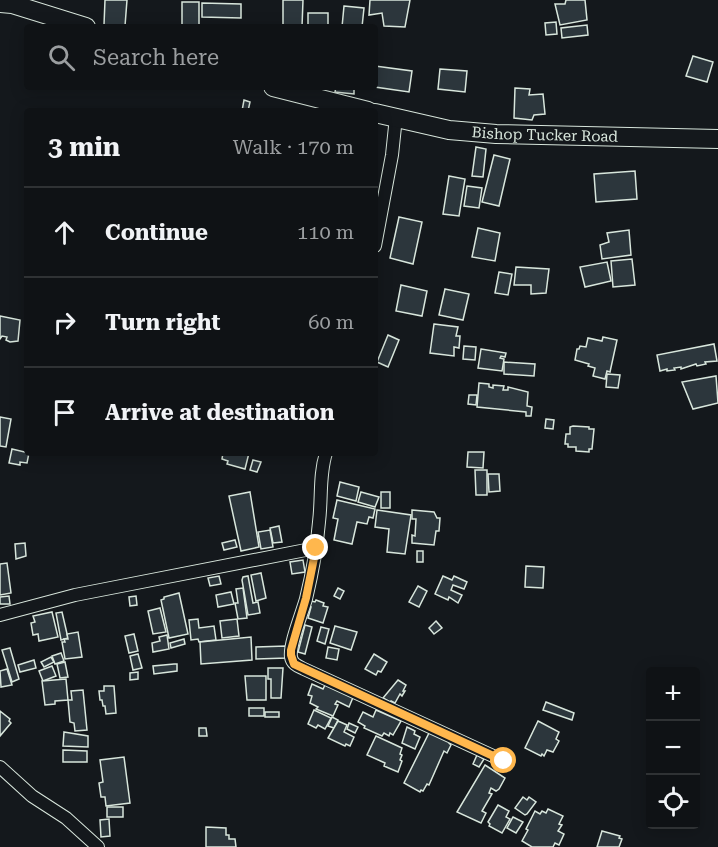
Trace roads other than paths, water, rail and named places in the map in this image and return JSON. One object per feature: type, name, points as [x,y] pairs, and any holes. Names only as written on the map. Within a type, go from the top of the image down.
[{"type":"main road","points":[[0,3],[12,4],[76,24]]},
{"type":"main road","points":[[285,90],[356,108]]},
{"type":"main road","name":"Bishop Tucker Road","points":[[378,113],[449,130],[496,134],[718,139]]},
{"type":"street","points":[[378,230],[392,155],[396,117]]},
{"type":"street","points":[[325,456],[322,467],[320,520],[316,548],[306,598],[291,650],[294,664],[504,761]]},
{"type":"street","points":[[0,615],[75,595],[316,548]]},
{"type":"street","points":[[0,767],[32,796],[66,819],[98,847]]}]
